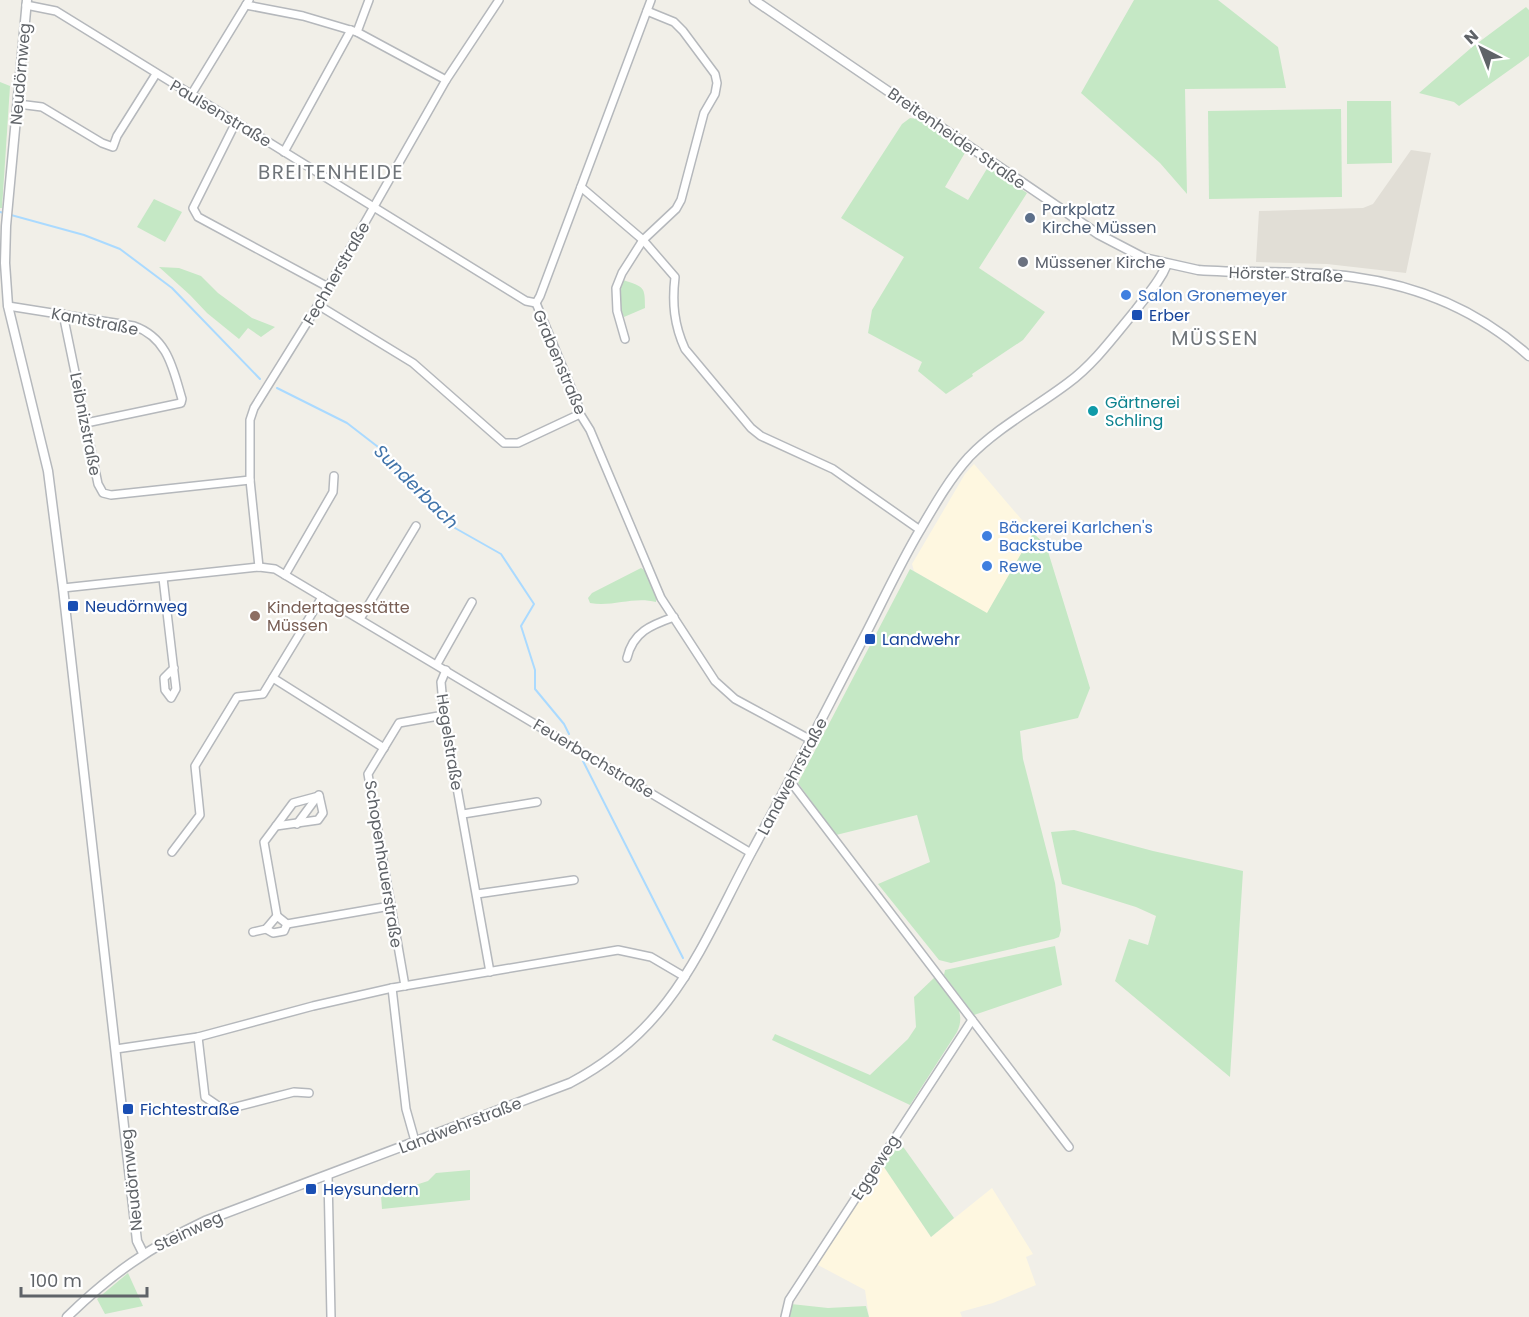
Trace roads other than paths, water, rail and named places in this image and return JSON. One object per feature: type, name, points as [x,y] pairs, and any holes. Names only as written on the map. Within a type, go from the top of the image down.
[{"type":"street","points":[[284,152],[354,31],[369,0]]},
{"type":"street","name":"Fechnerstraße","points":[[259,567],[249,480],[250,420],[254,408],[318,305],[446,80],[499,0]]},
{"type":"street","name":"Grabenstraße","points":[[651,0],[536,303],[580,414],[590,430],[661,598],[715,681],[725,691],[735,699],[811,740]]},
{"type":"street","name":"Breitenheider Straße","points":[[754,0],[1098,234],[1144,258],[1167,264]]},
{"type":"street","name":"Paulsenstraße","points":[[27,2],[56,12],[526,301],[536,303]]},
{"type":"street","name":"Neudörnweg","points":[[27,2],[8,214],[5,263],[8,306],[48,471],[138,1241],[143,1253]]},
{"type":"street","points":[[191,95],[248,3],[354,31],[446,80]]},
{"type":"street","points":[[625,339],[617,311],[616,288],[622,273],[643,240],[676,209],[681,200],[704,113],[715,94],[717,83],[715,74],[674,22],[647,11]]},
{"type":"street","points":[[18,104],[42,107],[102,143],[113,147],[117,136],[156,74]]},
{"type":"street","points":[[236,122],[193,208],[194,213],[198,218],[328,287]]},
{"type":"street","points":[[581,187],[643,240],[675,277],[674,316],[678,334],[685,349],[751,428],[761,436],[833,469],[920,530]]},
{"type":"street","name":"Hörster Straße","points":[[1167,264],[1225,272],[1353,277],[1411,288],[1463,308],[1509,337],[1529,356]]},
{"type":"street","name":"Landwehrstraße","points":[[328,1176],[553,1090],[595,1070],[648,1026],[685,977],[920,530],[968,458],[1000,429],[1070,382],[1085,368],[1138,307],[1160,279],[1167,264]]},
{"type":"street","points":[[318,305],[413,363],[504,443],[518,443],[580,414]]},
{"type":"street","name":"Kantstraße","points":[[8,306],[134,326],[151,334],[168,354],[182,399],[181,404],[86,423]]},
{"type":"street","name":"Leibnizstraße","points":[[63,315],[98,484],[106,494],[249,480]]},
{"type":"street","points":[[285,575],[333,492],[334,476]]},
{"type":"street","points":[[360,620],[416,526]]},
{"type":"street","name":"Feuerbachstraße","points":[[63,588],[259,567],[275,569],[751,853]]},
{"type":"street","points":[[163,578],[174,668]]},
{"type":"street","points":[[172,852],[200,815],[195,766],[237,697],[263,694],[322,597]]},
{"type":"street","points":[[436,664],[472,602]]},
{"type":"street","points":[[627,658],[630,644],[641,633],[651,625],[674,617]]},
{"type":"street","name":"Hegelstraße","points":[[446,670],[441,682],[444,715],[490,972]]},
{"type":"street","points":[[273,678],[384,748]]},
{"type":"street","name":"Schopenhauerstraße","points":[[405,986],[368,774],[399,723],[444,715]]},
{"type":"street","points":[[790,781],[1069,1147]]},
{"type":"street","points":[[319,796],[293,803],[264,842],[277,916],[287,924],[390,906]]},
{"type":"street","points":[[297,824],[319,796]]},
{"type":"street","points":[[276,826],[318,820],[323,813],[319,796]]},
{"type":"street","points":[[463,814],[537,802]]},
{"type":"street","points":[[290,807],[303,817]]},
{"type":"street","points":[[477,894],[574,880]]},
{"type":"street","points":[[253,932],[266,929],[277,916]]},
{"type":"street","points":[[266,929],[273,933],[284,931],[287,924]]},
{"type":"street","points":[[116,1048],[198,1037],[313,1006],[392,988],[618,950],[651,957],[685,977]]},
{"type":"street","points":[[392,988],[406,1109],[415,1142]]},
{"type":"street","name":"Eggeweg","points":[[785,1317],[789,1300],[972,1020]]},
{"type":"street","points":[[198,1037],[205,1097],[224,1110],[294,1092],[309,1093]]},
{"type":"street","points":[[328,1176],[331,1317]]},
{"type":"street","name":"Steinweg","points":[[67,1317],[129,1262],[167,1239],[205,1221],[328,1176]]},
{"type":"waterway","name":"Sunderbach","points":[[0,212],[84,235],[120,249],[172,288],[260,379]]},
{"type":"waterway","name":"Sunderbach","points":[[277,388],[347,423],[382,450],[385,458],[400,474],[442,509],[455,528],[501,554],[534,604],[521,626],[535,670],[535,689],[564,724],[569,734]]},
{"type":"waterway","name":"Sunderbach","points":[[583,761],[683,958]]},
{"type":"place","name":"Parkplatz Kirche Müssen","points":[[1030,218]]},
{"type":"place","name":"Müssener Kirche","points":[[1023,262]]},
{"type":"place","name":"Salon Gronemeyer","points":[[1126,295]]},
{"type":"place","name":"Erber","points":[[1137,315]]},
{"type":"place","name":"Gärtnerei Schling","points":[[1093,411]]},
{"type":"place","name":"Bäckerei Karlchen's Backstube","points":[[987,536]]},
{"type":"place","name":"Rewe","points":[[987,566]]},
{"type":"place","name":"Neudörnweg","points":[[73,606]]},
{"type":"place","name":"Kindertagesstätte Müssen","points":[[255,616]]},
{"type":"place","name":"Landwehr","points":[[870,639]]},
{"type":"place","name":"Fichtestraße","points":[[128,1109]]},
{"type":"place","name":"Heysundern","points":[[311,1189]]},
{"type":"district","name":"BREITENHEIDE","points":[[331,172]]},
{"type":"district","name":"MÜSSEN","points":[[1215,338]]}]
